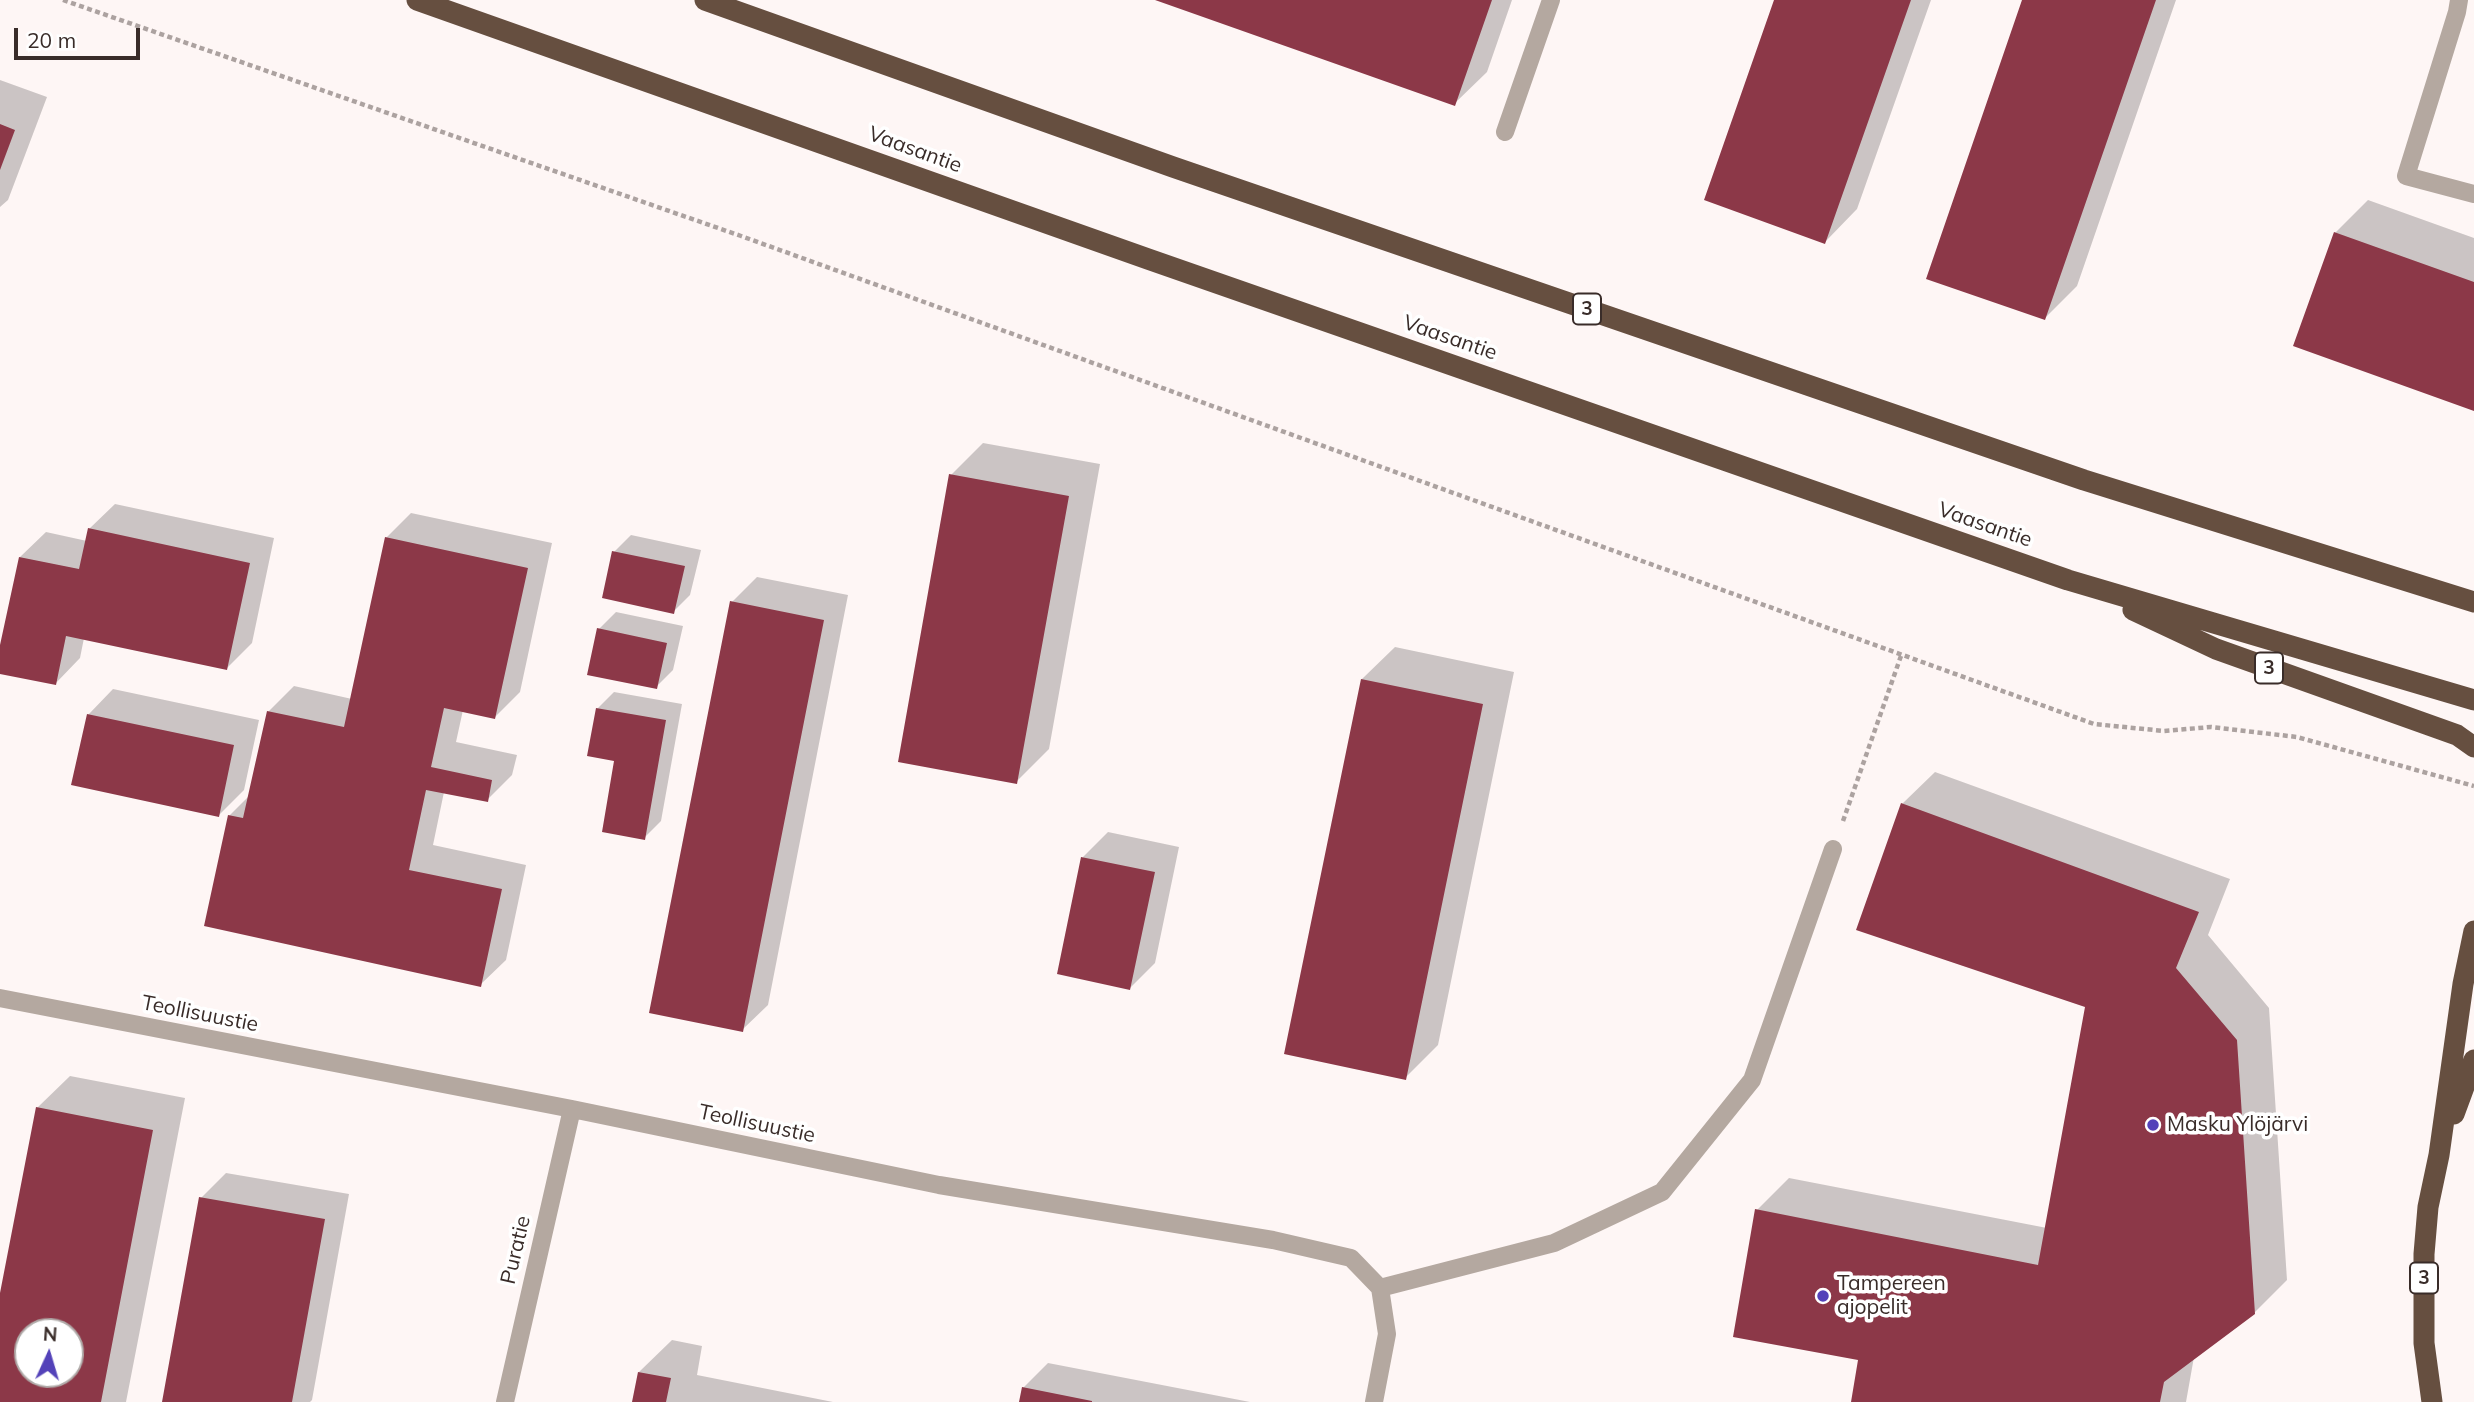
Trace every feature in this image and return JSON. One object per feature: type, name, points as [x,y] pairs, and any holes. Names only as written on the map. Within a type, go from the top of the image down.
[{"type":"highway","name":"Vaasantie","points":[[417,0],[2068,580],[2474,700]]},
{"type":"highway","name":"3","points":[[705,0],[1160,162],[2058,471],[2474,602]]},
{"type":"highway","name":"3","points":[[2068,580],[2216,649],[2457,735],[2474,747]]},
{"type":"highway","name":"3","points":[[2432,1402],[2424,1343],[2424,1254],[2428,1208],[2439,1155],[2463,984],[2474,931]]},
{"type":"highway","points":[[2439,1155],[2474,1060]]},
{"type":"street","points":[[1505,132],[1550,0]]},
{"type":"street","points":[[2459,0],[2406,176],[2474,194]]},
{"type":"street","points":[[1374,1402],[1387,1334],[1380,1288],[1554,1243],[1662,1192],[1752,1080],[1833,849]]},
{"type":"street","name":"Teollisuustie","points":[[0,998],[572,1109],[939,1185],[1273,1240],[1351,1258],[1380,1288]]},
{"type":"street","name":"Puratie","points":[[505,1402],[572,1109]]},
{"type":"path","points":[[63,0],[741,236],[2094,724],[2164,731],[2211,727],[2297,737],[2474,786]]},
{"type":"path","points":[[1833,849],[1902,653]]},
{"type":"building","points":[[1155,0],[1492,0],[1455,106]]},
{"type":"building","points":[[1774,0],[1911,0],[1825,244],[1704,200]]},
{"type":"building","points":[[2022,0],[2156,0],[2045,320],[1926,279]]},
{"type":"building","points":[[0,124],[15,130],[0,170]]},
{"type":"building","points":[[2334,232],[2474,282],[2474,411],[2293,346]]},
{"type":"building","points":[[949,474],[1069,496],[1017,784],[898,762]]},
{"type":"building","points":[[88,528],[250,563],[227,670],[66,636],[56,685],[0,674],[0,645],[19,557],[79,569]]},
{"type":"building","points":[[385,537],[528,568],[495,719],[444,708],[431,767],[492,780],[488,802],[426,790],[409,870],[502,889],[481,987],[204,926],[228,815],[243,818],[267,711],[344,727]]},
{"type":"building","points":[[612,551],[685,566],[674,614],[602,598]]},
{"type":"building","points":[[730,601],[824,620],[743,1032],[649,1013]]},
{"type":"building","points":[[597,628],[667,643],[657,689],[587,675]]},
{"type":"building","points":[[1361,679],[1483,704],[1406,1080],[1284,1054]]},
{"type":"building","points":[[596,708],[666,720],[645,840],[602,832],[614,761],[587,756]]},
{"type":"building","points":[[87,714],[234,745],[219,817],[71,785]]},
{"type":"building","name":"Masku Ylöjärvi","points":[[1901,803],[2199,912],[2176,968],[2237,1040],[2255,1314],[2164,1382],[2160,1402],[1851,1402],[1858,1360],[1733,1337],[1755,1209],[2038,1265],[2085,1007],[1856,930]]},
{"type":"building","points":[[1081,857],[1155,872],[1130,990],[1057,974]]},
{"type":"building","points":[[36,1107],[153,1130],[101,1402],[0,1402],[0,1293]]},
{"type":"building","points":[[199,1197],[325,1219],[292,1402],[162,1402]]},
{"type":"building","points":[[638,1372],[671,1378],[666,1402],[632,1402]]},
{"type":"building","points":[[1022,1387],[1092,1401],[1092,1402],[1019,1402]]},
{"type":"place","name":"Masku Ylöjärvi","points":[[2153,1125]]},
{"type":"place","name":"Tampereen ajopelit","points":[[1823,1296]]}]
